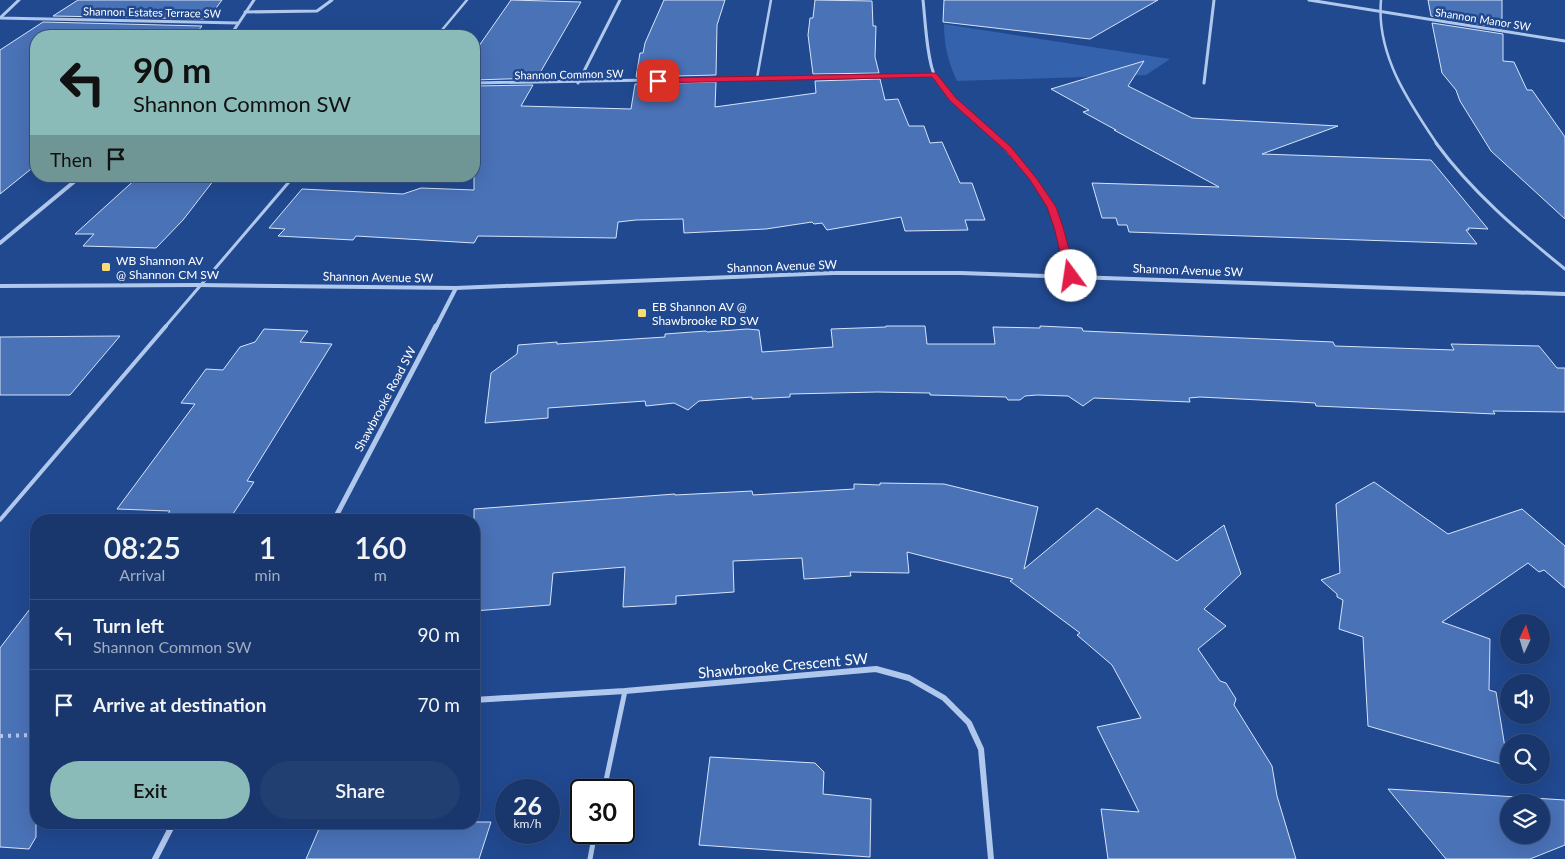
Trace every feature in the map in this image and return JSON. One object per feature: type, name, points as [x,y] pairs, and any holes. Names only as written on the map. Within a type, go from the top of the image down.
[{"type":"street","name":"Shannon Estates Terrace SW","points":[[19,0],[0,18],[238,23]]},
{"type":"street","name":"Shannon Estates Terrace SW","points":[[234,30],[254,0]]},
{"type":"street","points":[[245,12],[317,10],[332,0]]},
{"type":"street","points":[[578,83],[620,0]]},
{"type":"street","points":[[923,0],[926,34],[934,74],[953,99],[1008,149],[1033,179],[1051,207],[1059,227],[1071,276]]},
{"type":"street","points":[[1204,83],[1214,0]]},
{"type":"street","name":"Shannon Manor SW","points":[[1309,0],[1565,40]]},
{"type":"street","name":"Shannon Common SW","points":[[480,83],[578,83],[934,74]]},
{"type":"street","points":[[0,243],[75,182]]},
{"type":"street","name":"Shannon Avenue SW","points":[[0,286],[199,285],[456,288],[833,274],[961,273],[1565,294]]},
{"type":"street","name":"Shawbrooke Road SW","points":[[337,514],[456,288]]},
{"type":"street","name":"Shawbrooke Crescent SW","points":[[480,700],[625,690],[876,669],[909,678],[944,698],[969,723],[981,749],[991,859]]},
{"type":"street","points":[[155,859],[170,829]]},
{"type":"lane","points":[[442,30],[467,0]]},
{"type":"lane","points":[[757,78],[771,0]]},
{"type":"lane","points":[[1381,0],[1377,12],[1381,40],[1390,63],[1422,122],[1466,179],[1528,240],[1565,269]]},
{"type":"lane","points":[[0,520],[289,182]]},
{"type":"lane","points":[[606,779],[625,690]]},
{"type":"lane","points":[[590,859],[593,844]]},
{"type":"path","points":[[0,736],[30,735]]},
{"type":"shaded area","points":[[944,24],[1170,59],[1146,75],[957,81],[947,53]]},
{"type":"building","points":[[78,0],[222,0],[208,19],[53,16]]},
{"type":"building","points":[[511,0],[581,2],[537,78],[480,80],[480,44]]},
{"type":"building","points":[[664,0],[725,0],[717,25],[716,75],[636,77],[640,53],[643,53],[645,43]]},
{"type":"building","points":[[815,0],[872,1],[873,26],[876,26],[875,57],[879,73],[813,74],[808,35],[810,18],[813,18]]},
{"type":"building","points":[[944,0],[1158,0],[1090,39],[943,22]]},
{"type":"building","points":[[1428,0],[1502,0],[1502,28],[1431,16]]},
{"type":"building","points":[[43,22],[202,26],[199,30],[31,30]]},
{"type":"building","points":[[1432,23],[1503,34],[1503,61],[1514,62],[1527,90],[1532,90],[1565,137],[1565,219],[1491,151],[1460,101],[1456,90],[1442,73]]},
{"type":"building","points":[[30,30],[30,170],[0,194],[0,50]]},
{"type":"building","points":[[1144,61],[1128,86],[1192,118],[1338,126],[1262,154],[1431,160],[1488,229],[1468,228],[1469,230],[1466,230],[1477,244],[1129,232],[1127,225],[1118,225],[1116,218],[1102,218],[1092,183],[1219,187],[1083,112],[1089,110],[1051,89]]},
{"type":"building","points":[[880,79],[885,100],[898,99],[909,126],[924,126],[930,143],[942,142],[960,183],[972,183],[985,220],[965,220],[968,230],[905,231],[901,217],[827,230],[822,223],[814,224],[812,222],[766,229],[684,233],[683,219],[636,220],[618,222],[616,238],[478,236],[474,243],[356,236],[353,240],[278,236],[285,229],[269,228],[302,189],[403,194],[421,188],[474,190],[474,182],[480,182],[480,86],[533,85],[521,106],[631,109],[635,84],[716,82],[715,107],[816,93],[815,81]]},
{"type":"building","points":[[132,182],[212,182],[183,220],[156,248],[83,246],[94,234],[75,234]]},
{"type":"building","points":[[925,326],[927,344],[995,344],[993,327],[1040,328],[1040,326],[1082,328],[1083,331],[1333,342],[1335,346],[1454,350],[1451,344],[1539,346],[1557,368],[1565,368],[1565,412],[1493,411],[1495,414],[1316,406],[1315,403],[1200,397],[1189,398],[1190,402],[1094,398],[1083,406],[1068,396],[1037,395],[1025,396],[1020,400],[1008,400],[1006,397],[877,392],[790,394],[790,397],[752,399],[752,397],[699,401],[688,410],[674,403],[646,406],[645,401],[548,408],[548,418],[485,423],[491,373],[517,354],[518,345],[665,337],[665,334],[747,329],[759,330],[762,352],[833,347],[831,329]]},
{"type":"building","points":[[264,329],[308,331],[300,342],[332,344],[247,481],[254,482],[233,514],[168,514],[170,511],[117,509],[195,404],[181,403],[206,369],[223,370],[240,347],[255,342]]},
{"type":"building","points":[[120,336],[70,395],[0,395],[0,337]]},
{"type":"building","points":[[1374,482],[1448,534],[1522,509],[1565,546],[1565,588],[1544,570],[1539,572],[1528,563],[1442,622],[1490,639],[1489,690],[1496,692],[1503,734],[1500,734],[1500,764],[1368,726],[1363,637],[1339,629],[1343,600],[1337,597],[1337,594],[1321,580],[1340,573],[1336,504]]},
{"type":"building","points":[[880,483],[944,484],[1038,507],[1024,569],[1097,508],[1177,561],[1224,525],[1241,574],[1204,609],[1226,626],[1198,649],[1220,681],[1226,683],[1236,699],[1234,705],[1272,766],[1277,796],[1296,859],[1108,859],[1101,809],[1139,812],[1097,727],[1141,718],[1112,665],[1077,635],[1080,633],[1010,581],[1013,579],[907,552],[909,573],[850,572],[851,576],[804,579],[802,558],[733,561],[734,592],[676,596],[676,604],[623,607],[625,567],[553,573],[550,605],[480,611],[480,514],[474,514],[474,509],[675,494],[752,491],[753,495],[854,489],[854,484],[880,485]]},
{"type":"building","points":[[30,609],[30,829],[36,829],[36,837],[29,849],[0,847],[0,648]]},
{"type":"building","points":[[710,757],[815,763],[824,772],[823,794],[871,799],[870,857],[699,845]]},
{"type":"building","points":[[1388,789],[1500,796],[1500,844],[1550,844],[1550,799],[1565,800],[1565,845],[1530,859],[1446,859]]},
{"type":"building","points":[[480,822],[491,822],[479,859],[306,859],[319,829],[480,829]]},
{"type":"place","name":"WB Shannon AV @ Shannon CM SW","points":[[106,267]]},
{"type":"place","name":"EB Shannon AV @ Shawbrooke RD SW","points":[[642,313]]},
{"type":"route","points":[[658,81],[934,74],[953,99],[1008,149],[1033,179],[1051,207],[1059,227],[1071,276]]}]
